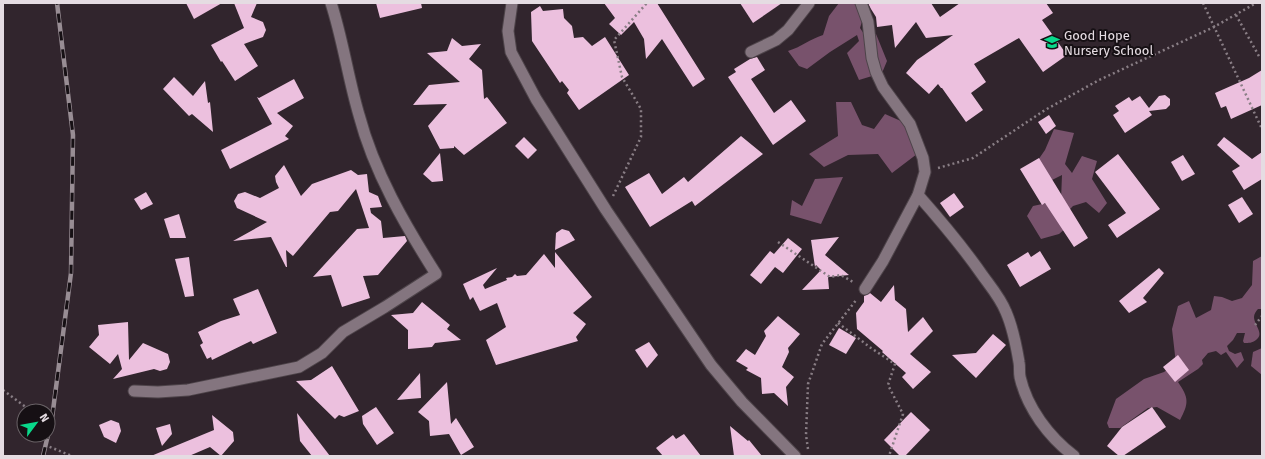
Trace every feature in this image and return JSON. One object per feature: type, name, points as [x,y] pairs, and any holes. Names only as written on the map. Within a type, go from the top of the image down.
[{"type":"street","points":[[134,390],[158,392],[188,390],[299,367],[322,353],[344,332],[436,274],[400,214],[375,160],[359,117],[331,3]]},
{"type":"street","points":[[512,3],[508,30],[511,52],[536,100],[606,210],[711,365],[742,402],[795,456]]},
{"type":"street","points":[[751,52],[776,40],[788,30],[809,3]]},
{"type":"street","points":[[861,3],[868,22],[872,58],[876,72],[883,87],[910,124],[923,158],[925,172],[918,195],[884,260],[865,289]]},
{"type":"street","points":[[918,195],[966,251],[1006,310],[1015,336],[1020,376],[1034,412],[1048,432],[1064,449],[1074,456]]},
{"type":"path","points":[[606,210],[640,137],[641,109],[622,77],[614,40],[647,3]]},
{"type":"path","points":[[1203,3],[1262,129]]},
{"type":"path","points":[[925,172],[973,158],[1045,110],[1099,80],[1214,27],[1256,3]]},
{"type":"path","points":[[1236,14],[1260,58]]},
{"type":"path","points":[[778,242],[830,277],[841,275],[865,289],[822,344],[808,384],[806,435],[809,456]]},
{"type":"path","points":[[1255,325],[1262,316]]},
{"type":"path","points":[[838,323],[895,364],[888,385],[903,414],[889,456]]},
{"type":"path","points":[[3,390],[20,403]]},
{"type":"path","points":[[45,445],[72,456]]},
{"type":"shaded area","points":[[839,3],[860,3],[866,8],[860,28],[864,34],[876,34],[887,61],[882,73],[859,80],[847,53],[859,41],[857,35],[807,69],[799,66],[788,51],[823,35],[829,16]]},
{"type":"shaded area","points":[[836,102],[851,102],[862,125],[874,129],[885,114],[910,125],[917,154],[892,173],[878,154],[848,155],[824,167],[809,154],[838,136]]},
{"type":"shaded area","points":[[1054,129],[1074,133],[1065,164],[1072,173],[1082,156],[1097,161],[1092,179],[1107,203],[1099,213],[1086,202],[1073,206],[1068,211],[1073,222],[1059,234],[1041,239],[1027,216],[1033,206],[1061,200],[1062,175],[1052,180],[1027,176],[1045,150]]},
{"type":"shaded area","points":[[843,177],[821,224],[790,215],[792,200],[802,206],[815,179]]},
{"type":"shaded area","points":[[1262,256],[1262,309],[1258,309],[1254,317],[1259,332],[1258,338],[1253,342],[1244,343],[1245,333],[1237,333],[1227,346],[1229,351],[1235,354],[1241,352],[1244,360],[1237,368],[1226,352],[1221,355],[1216,351],[1208,353],[1202,360],[1203,364],[1198,369],[1178,382],[1186,397],[1185,409],[1180,420],[1157,407],[1148,408],[1120,428],[1109,428],[1107,423],[1116,399],[1144,379],[1164,372],[1176,364],[1172,329],[1178,306],[1189,301],[1196,318],[1211,310],[1214,296],[1232,301],[1242,298],[1252,285],[1253,261]]},
{"type":"shaded area","points":[[1262,348],[1262,375],[1251,366],[1253,352]]},
{"type":"building","points":[[186,3],[222,3],[194,19]]},
{"type":"building","points":[[234,3],[257,3],[251,17],[263,22],[266,30],[263,37],[244,44],[258,66],[235,81],[211,45],[244,28]]},
{"type":"building","points":[[376,3],[421,3],[422,8],[380,18]]},
{"type":"building","points":[[604,3],[657,3],[705,79],[693,87],[662,39],[646,59],[644,39],[634,22],[621,35],[609,24],[615,18]]},
{"type":"building","points":[[740,3],[782,3],[753,23]]},
{"type":"building","points":[[868,3],[931,3],[940,17],[960,3],[1046,3],[1053,13],[1042,20],[1067,55],[1043,72],[1019,38],[974,64],[986,82],[971,93],[983,110],[966,122],[938,84],[929,94],[906,73],[917,60],[953,35],[926,38],[916,22],[895,48],[892,25],[877,27],[876,17]]},
{"type":"building","points":[[540,6],[543,11],[563,9],[564,18],[572,26],[574,38],[583,37],[592,46],[605,37],[629,75],[579,110],[567,93],[569,90],[562,81],[560,83],[532,41],[531,12]]},
{"type":"building","points":[[452,38],[462,46],[481,44],[469,59],[482,70],[484,99],[487,97],[507,123],[464,155],[454,146],[454,148],[440,149],[428,126],[447,104],[413,105],[429,85],[460,82],[427,53],[447,51]]},
{"type":"building","points":[[757,57],[765,70],[751,79],[774,113],[791,100],[806,121],[773,145],[728,77],[736,72],[734,69],[750,59]]},
{"type":"building","points":[[1262,70],[1262,105],[1231,119],[1226,106],[1221,108],[1215,93],[1249,78]]},
{"type":"building","points":[[174,77],[193,96],[205,81],[208,103],[210,102],[213,132],[192,114],[189,116],[163,89]]},
{"type":"building","points":[[294,79],[304,98],[277,113],[293,126],[285,136],[289,139],[230,169],[221,150],[272,124],[257,97],[259,98]]},
{"type":"building","points":[[1165,95],[1170,99],[1170,105],[1166,109],[1149,111],[1152,115],[1125,133],[1113,115],[1119,111],[1115,106],[1129,97],[1132,101],[1140,96],[1149,108],[1159,96]]},
{"type":"building","points":[[1049,115],[1056,126],[1046,134],[1038,122]]},
{"type":"building","points":[[741,136],[763,154],[695,206],[692,201],[650,227],[625,187],[649,173],[662,194],[684,177],[688,182]]},
{"type":"building","points":[[524,137],[537,150],[528,159],[515,146]]},
{"type":"building","points":[[1224,137],[1252,159],[1262,152],[1262,179],[1244,190],[1232,171],[1240,166],[1217,145]]},
{"type":"building","points":[[440,153],[443,181],[432,182],[423,174]]},
{"type":"building","points":[[1118,154],[1160,209],[1117,238],[1108,225],[1126,213],[1095,172]]},
{"type":"building","points":[[1183,155],[1195,174],[1182,181],[1171,162]]},
{"type":"building","points":[[1039,158],[1088,238],[1074,247],[1045,203],[1042,205],[1020,169]]},
{"type":"building","points":[[284,165],[301,196],[312,184],[351,170],[358,175],[367,174],[369,192],[378,196],[382,207],[370,208],[371,213],[381,221],[383,238],[405,236],[407,241],[378,275],[363,276],[370,298],[342,307],[331,275],[313,277],[357,229],[369,228],[356,189],[338,211],[330,212],[293,256],[286,250],[287,267],[271,237],[233,241],[267,222],[237,208],[234,201],[238,194],[245,192],[260,198],[279,188],[275,176]]},
{"type":"building","points":[[146,192],[153,204],[141,210],[134,199]]},
{"type":"building","points":[[954,193],[964,207],[950,217],[940,203]]},
{"type":"building","points":[[1242,197],[1253,214],[1239,223],[1228,205]]},
{"type":"building","points":[[179,214],[186,238],[170,238],[164,219]]},
{"type":"building","points":[[562,229],[569,231],[575,240],[555,250],[556,233]]},
{"type":"building","points":[[839,237],[825,255],[849,275],[828,277],[829,289],[802,290],[821,270],[816,265],[815,267],[811,240]]},
{"type":"building","points":[[788,238],[802,249],[783,273],[775,267],[761,284],[750,275],[770,251],[774,254]]},
{"type":"building","points":[[1040,251],[1051,269],[1020,287],[1007,265],[1028,252],[1031,257]]},
{"type":"building","points":[[555,252],[592,297],[573,313],[586,324],[576,337],[578,341],[496,365],[486,340],[506,327],[497,303],[480,311],[473,297],[470,300],[463,284],[497,268],[483,285],[485,289],[507,280],[506,278],[512,277],[515,274],[517,276],[526,275],[544,254],[555,268]]},
{"type":"building","points":[[189,257],[194,296],[185,297],[175,259]]},
{"type":"building","points":[[1159,268],[1164,273],[1143,298],[1147,302],[1129,313],[1119,301]]},
{"type":"building","points":[[894,285],[895,300],[906,309],[908,332],[923,317],[933,331],[910,354],[931,372],[913,389],[902,377],[906,373],[857,329],[856,313],[864,302],[864,296],[870,293],[881,302]]},
{"type":"building","points":[[258,289],[277,333],[253,344],[251,341],[212,360],[211,357],[207,359],[200,345],[203,343],[198,332],[221,321],[240,315],[233,299]]},
{"type":"building","points":[[422,302],[450,325],[447,329],[461,340],[435,343],[432,347],[408,349],[408,330],[391,315],[413,313]]},
{"type":"building","points":[[778,316],[800,334],[788,348],[789,352],[782,367],[794,377],[786,387],[788,406],[774,393],[762,394],[761,378],[746,370],[748,368],[736,361],[746,349],[755,355],[766,336],[764,331]]},
{"type":"building","points":[[128,322],[129,360],[143,343],[168,354],[170,362],[167,369],[160,371],[154,369],[113,379],[122,369],[118,354],[110,364],[89,347],[99,335],[98,325]]},
{"type":"building","points":[[839,328],[856,338],[846,354],[829,345]]},
{"type":"building","points":[[993,334],[1006,345],[976,378],[952,355],[976,353]]},
{"type":"building","points":[[649,342],[658,355],[647,368],[635,350]]},
{"type":"building","points":[[1178,355],[1189,370],[1175,382],[1163,367]]},
{"type":"building","points":[[332,366],[359,411],[344,417],[339,415],[335,419],[296,381],[311,380]]},
{"type":"building","points":[[420,373],[421,398],[397,400]]},
{"type":"building","points":[[447,382],[451,424],[456,418],[474,447],[461,455],[449,434],[430,436],[429,421],[418,412]]},
{"type":"building","points":[[376,407],[394,433],[377,445],[363,424],[362,416]]},
{"type":"building","points":[[1152,407],[1166,427],[1123,456],[1119,456],[1107,446],[1122,427]]},
{"type":"building","points":[[911,412],[930,430],[905,456],[900,456],[884,440]]},
{"type":"building","points":[[297,413],[330,456],[312,456],[300,441]]},
{"type":"building","points":[[212,415],[233,432],[234,441],[221,456],[210,447],[189,456],[151,456],[214,430]]},
{"type":"building","points":[[111,420],[119,423],[121,431],[116,443],[104,437],[99,425]]},
{"type":"building","points":[[170,424],[172,434],[162,446],[156,428]]},
{"type":"building","points":[[730,426],[748,441],[749,440],[762,456],[734,456]]},
{"type":"building","points":[[684,434],[701,456],[663,456],[656,448],[673,435],[676,439]]},
{"type":"railway","points":[[54,403],[71,273],[73,135],[57,3]]},
{"type":"railway","points":[[43,456],[46,443]]},
{"type":"place","name":"Good Hope Nursery School","points":[[1052,42]]}]
